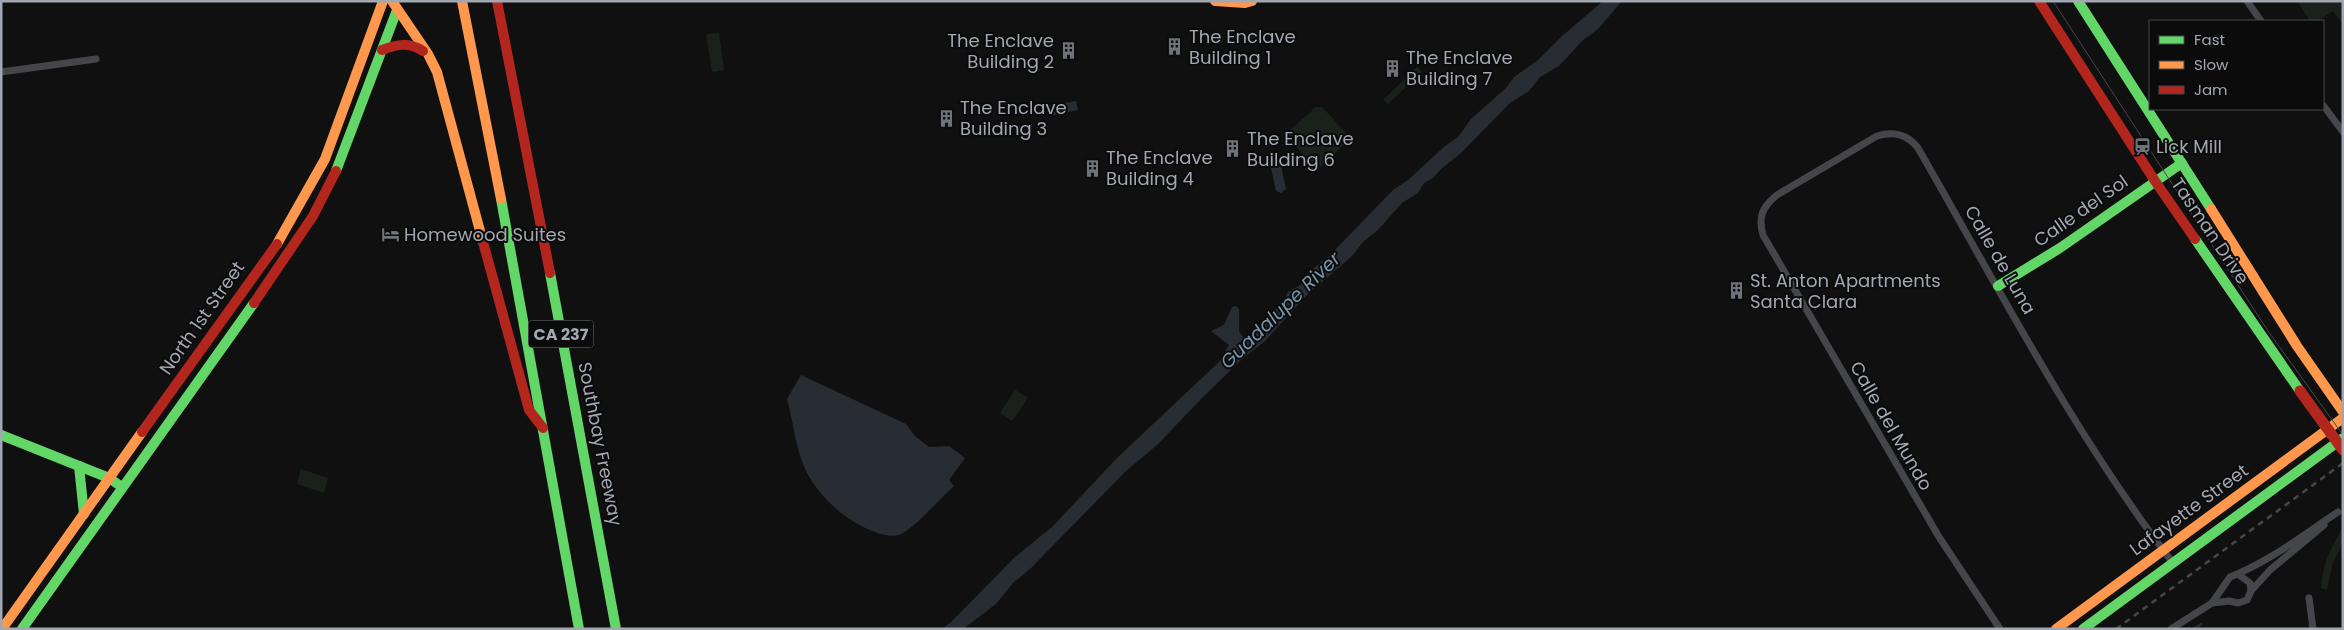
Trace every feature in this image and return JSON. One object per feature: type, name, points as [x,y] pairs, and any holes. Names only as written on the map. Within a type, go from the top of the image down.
[{"type":"main road","name":"North 1st Street","points":[[2,629],[279,241],[309,190],[341,117],[383,1]]},
{"type":"main road","name":"CA 237","points":[[462,1],[490,134],[579,629]]},
{"type":"main road","name":"Southbay Freeway","points":[[497,1],[506,39],[616,629]]},
{"type":"main road","points":[[504,1],[507,18],[506,39]]},
{"type":"main road","points":[[1215,1],[1252,1]]},
{"type":"main road","name":"Tasman Drive","points":[[2039,1],[2155,181],[2343,450]]},
{"type":"main road","name":"Tasman Drive","points":[[2078,1],[2275,312],[2318,378],[2343,412]]},
{"type":"main road","name":"North 1st Street","points":[[22,629],[285,260],[313,216],[342,158],[397,4]]},
{"type":"main road","points":[[397,4],[428,54],[444,93],[529,410],[544,430]]},
{"type":"main road","points":[[382,50],[403,42],[414,45],[428,54]]},
{"type":"main road","name":"Calle del Sol","points":[[1998,286],[2060,248],[2182,163]]},
{"type":"main road","name":"Lafayette Street","points":[[2056,629],[2343,418]]},
{"type":"main road","points":[[1,435],[109,478],[122,487]]},
{"type":"main road","name":"Lafayette Street","points":[[2083,629],[2343,438]]},
{"type":"main road","points":[[79,466],[80,482],[85,497],[84,514]]},
{"type":"street","points":[[2247,1],[2260,20]]},
{"type":"street","points":[[1,72],[96,59]]},
{"type":"street","points":[[2324,106],[2343,132]]},
{"type":"street","name":"Calle de Luna","points":[[1763,235],[1760,224],[1761,212],[1767,202],[1777,195],[1877,136],[1895,133],[1912,141],[1918,148],[2099,458],[2172,563]]},
{"type":"street","name":"Calle del Mundo","points":[[1763,235],[1939,537],[2000,629]]},
{"type":"street","points":[[2171,629],[2212,603],[2223,589],[2227,580],[2239,575],[2341,510]]},
{"type":"street","points":[[2212,603],[2243,602],[2270,570],[2341,510]]},
{"type":"street","points":[[2239,575],[2250,583],[2251,591]]},
{"type":"street","points":[[2223,589],[2229,601]]},
{"type":"street","points":[[2309,598],[2313,629]]},
{"type":"shaded area","points":[[2297,1],[2343,1],[2343,24],[2333,11],[2320,20],[2309,20]]},
{"type":"shaded area","points":[[719,33],[724,70],[714,72],[712,71],[706,34]]},
{"type":"shaded area","points":[[1417,67],[1422,72],[1388,104],[1383,100]]},
{"type":"shaded area","points":[[1316,107],[1322,107],[1348,135],[1348,141],[1320,167],[1314,166],[1288,138],[1288,132]]},
{"type":"shaded area","points":[[1015,390],[1028,398],[1012,421],[1000,413]]},
{"type":"shaded area","points":[[301,469],[328,478],[324,493],[297,484]]},
{"type":"shaded area","points":[[2343,528],[2343,543],[2332,565],[2327,590],[2321,588],[2323,571],[2334,542]]},
{"type":"water","name":"Guadalupe River","points":[[1603,1],[1622,1],[1598,29],[1583,40],[1559,66],[1540,77],[1529,91],[1510,103],[1461,153],[1433,178],[1424,183],[1418,193],[1402,203],[1378,230],[1364,241],[1351,257],[1306,296],[1264,342],[1241,360],[1157,445],[1126,471],[1031,568],[1013,583],[996,604],[963,629],[942,629],[1014,558],[1052,527],[1118,457],[1219,362],[1229,345],[1211,331],[1224,325],[1232,307],[1236,306],[1239,309],[1239,331],[1246,338],[1266,319],[1271,311],[1280,307],[1288,292],[1302,284],[1306,275],[1333,252],[1393,190],[1408,180],[1445,146],[1458,137],[1471,119],[1506,88],[1514,77],[1538,60],[1561,37]]},
{"type":"water","points":[[1076,101],[1078,110],[1050,116],[1047,106]]},
{"type":"water","points":[[1280,161],[1286,189],[1281,193],[1276,191],[1270,163]]},
{"type":"water","points":[[801,375],[906,424],[915,436],[929,447],[949,446],[965,458],[949,480],[954,486],[915,524],[899,535],[891,536],[878,533],[846,516],[820,492],[811,480],[800,456],[787,399]]},
{"type":"waterway","points":[[2194,629],[2201,624]]},
{"type":"tram line","points":[[2053,1],[2268,331],[2343,435]]},
{"type":"railway","points":[[2116,629],[2343,463]]},
{"type":"traffic: fast","points":[[2078,1],[2211,209]]},
{"type":"traffic: fast","points":[[336,171],[397,10]]},
{"type":"traffic: fast","points":[[1998,286],[2060,248],[2182,163]]},
{"type":"traffic: fast","points":[[501,199],[579,629]]},
{"type":"traffic: fast","points":[[2195,239],[2300,391]]},
{"type":"traffic: fast","points":[[550,273],[616,629]]},
{"type":"traffic: fast","points":[[22,629],[254,303]]},
{"type":"traffic: fast","points":[[1,435],[109,478],[122,487]]},
{"type":"traffic: fast","points":[[2083,629],[2343,438]]},
{"type":"traffic: fast","points":[[79,466],[84,514]]},
{"type":"traffic: slow","points":[[277,244],[325,159],[383,1]]},
{"type":"traffic: slow","points":[[392,1],[428,54],[437,72],[483,242]]},
{"type":"traffic: slow","points":[[462,1],[501,199]]},
{"type":"traffic: slow","points":[[1215,1],[1245,3],[1252,1]]},
{"type":"traffic: slow","points":[[2211,209],[2297,346],[2343,412]]},
{"type":"traffic: slow","points":[[2056,629],[2343,418]]},
{"type":"traffic: slow","points":[[2,629],[142,432]]},
{"type":"traffic: jam","points":[[497,1],[550,273]]},
{"type":"traffic: jam","points":[[2039,1],[2155,181],[2195,239]]},
{"type":"traffic: jam","points":[[382,50],[393,46],[408,45],[423,51]]},
{"type":"traffic: jam","points":[[254,303],[313,216],[336,171]]},
{"type":"traffic: jam","points":[[483,242],[529,410],[543,428]]},
{"type":"traffic: jam","points":[[142,432],[277,244]]},
{"type":"traffic: jam","points":[[2300,391],[2343,450]]},
{"type":"place","name":"The Enclave Building 1","points":[[1175,47]]},
{"type":"place","name":"The Enclave Building 2","points":[[1068,51]]},
{"type":"place","name":"The Enclave Building 7","points":[[1392,68]]},
{"type":"place","name":"The Enclave Building 3","points":[[946,118]]},
{"type":"place","name":"Lick Mill","points":[[2142,147]]},
{"type":"place","name":"The Enclave Building 6","points":[[1233,149]]},
{"type":"place","name":"The Enclave Building 4","points":[[1092,168]]},
{"type":"place","name":"Homewood Suites","points":[[390,235]]},
{"type":"place","name":"St. Anton Apartments Santa Clara","points":[[1736,291]]}]
